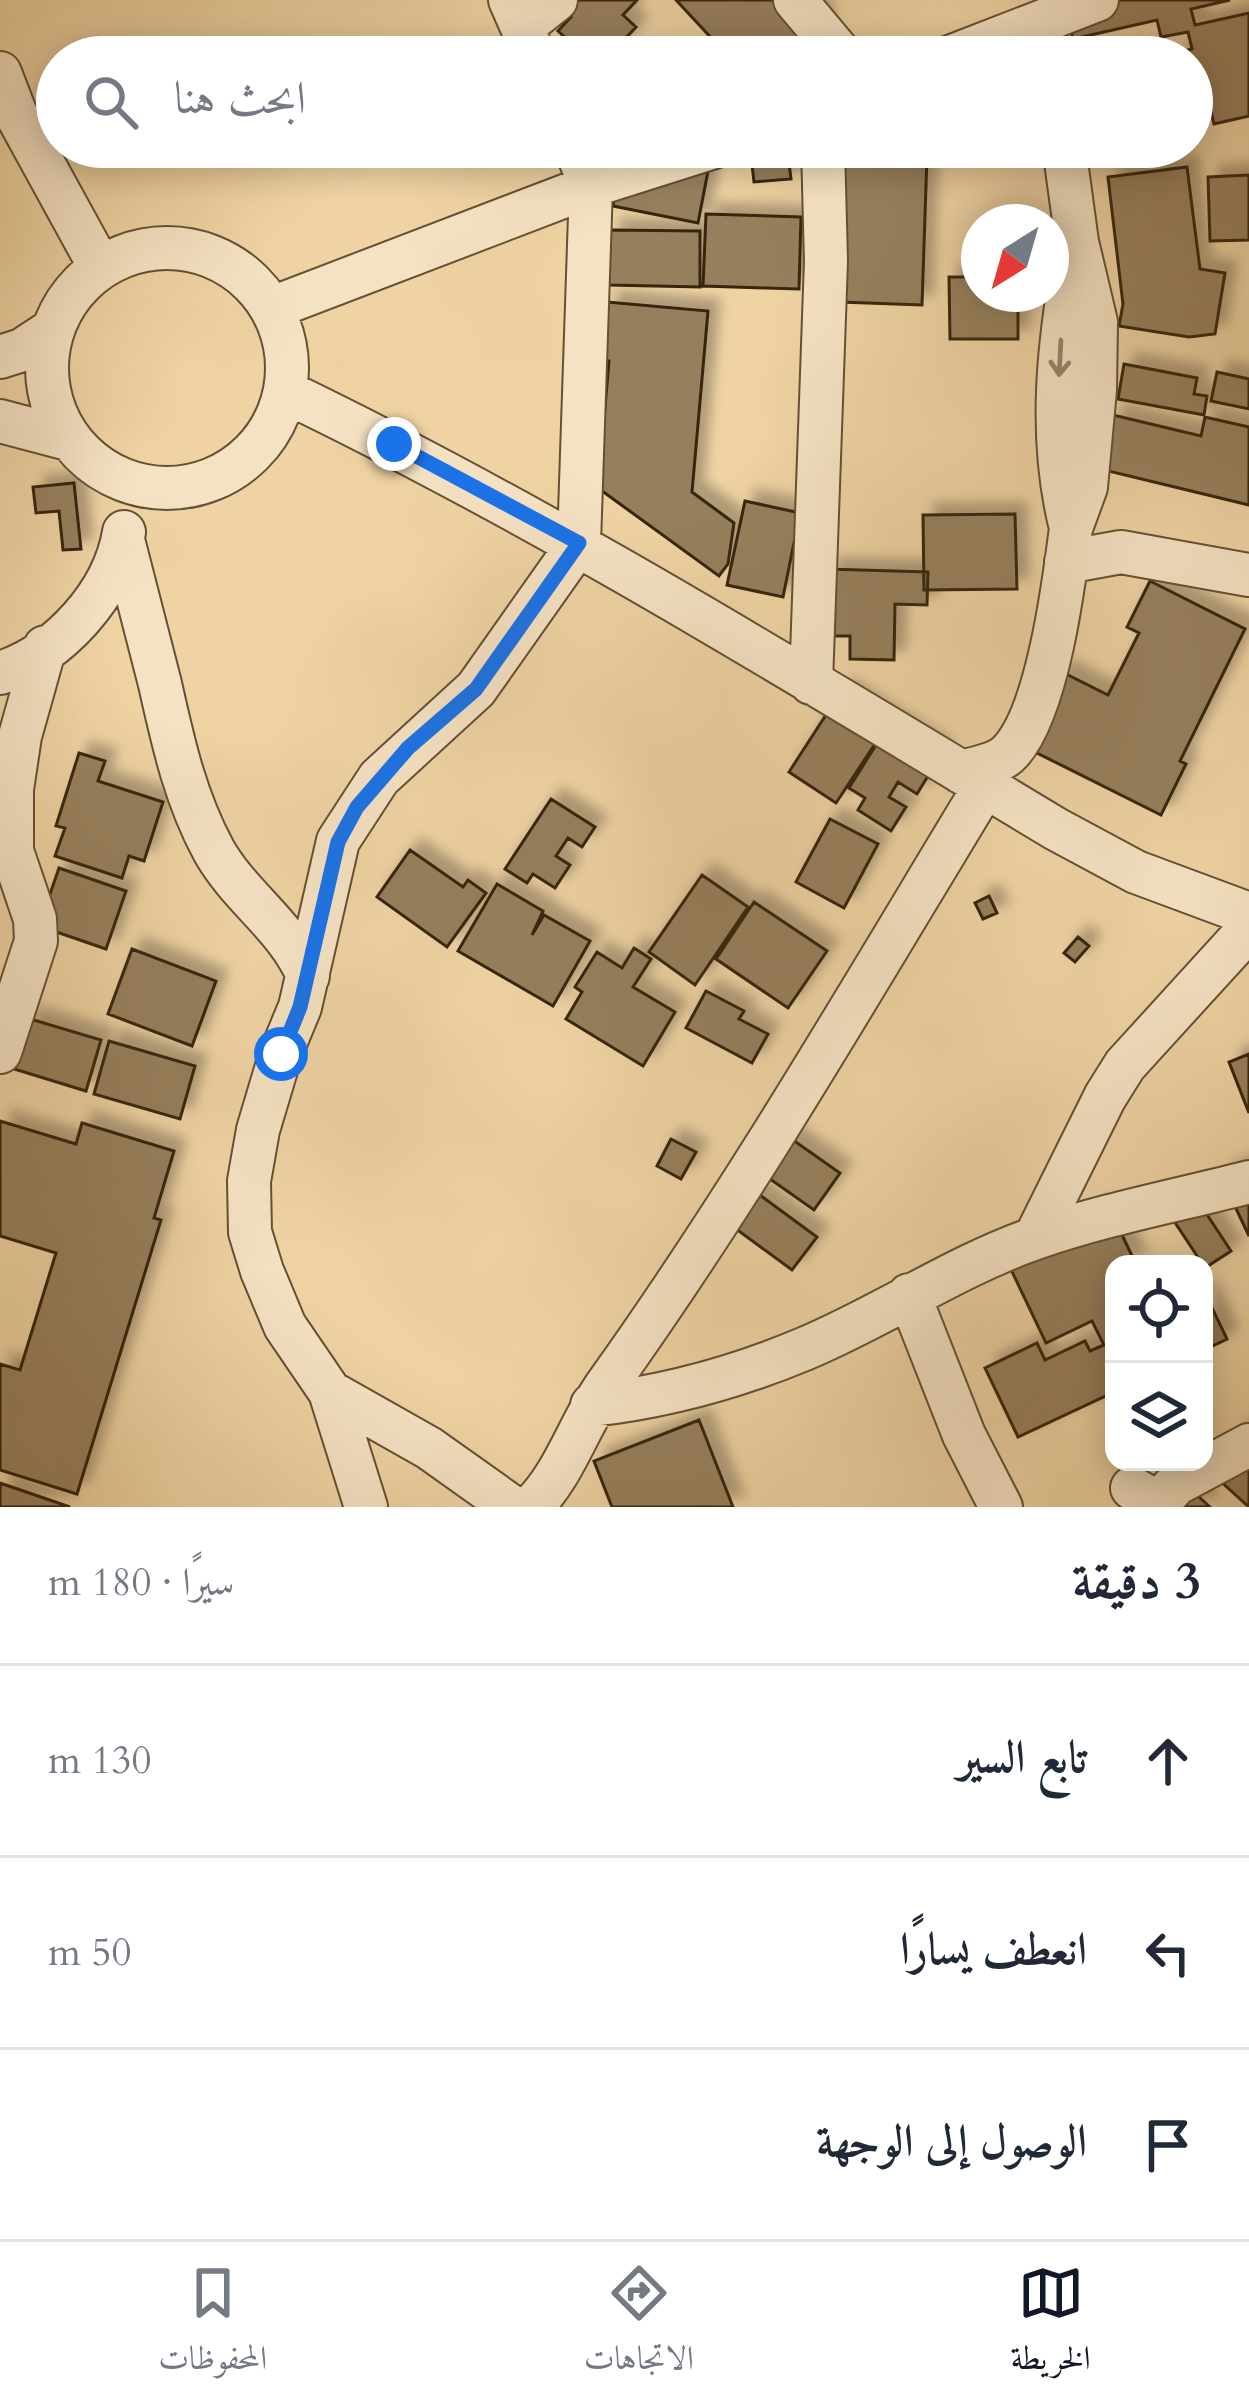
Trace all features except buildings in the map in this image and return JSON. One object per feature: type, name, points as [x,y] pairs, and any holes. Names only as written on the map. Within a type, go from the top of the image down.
[{"type":"street","points":[[522,28],[556,0]]},
{"type":"street","points":[[795,0],[825,36]]},
{"type":"street","points":[[1047,36],[1097,0]]},
{"type":"street","points":[[0,74],[36,151]]},
{"type":"street","points":[[46,168],[100,268]]},
{"type":"street","points":[[272,308],[579,168]]},
{"type":"street","points":[[366,1507],[330,1392],[286,1326],[250,1232],[249,1181],[258,1130],[308,976],[338,842],[357,807],[408,748],[476,689],[579,543],[583,168]]},
{"type":"street","points":[[811,682],[826,261],[824,168]]},
{"type":"street","points":[[531,1507],[553,1478],[592,1405],[709,1237],[973,779],[1001,760],[1024,733],[1047,663],[1069,545],[1059,482],[1058,415],[1062,322],[1077,242],[1067,168]]},
{"type":"street","points":[[175,247],[213,256],[247,277],[272,308],[287,348],[286,392],[272,430],[246,461],[211,482],[171,490],[130,484],[96,466],[68,439],[52,405],[46,368],[51,331],[70,295],[100,268],[136,251],[175,247]]},
{"type":"street","points":[[0,357],[22,350],[51,331]]},
{"type":"street","points":[[286,392],[579,543],[1136,872],[1249,914]]},
{"type":"street","points":[[0,422],[68,439]]},
{"type":"street","points":[[0,674],[45,647],[90,608],[114,569],[123,541],[130,484]]},
{"type":"street","points":[[123,541],[175,754],[195,812],[233,880],[300,956],[308,976]]},
{"type":"street","points":[[1069,545],[1249,575]]},
{"type":"street","points":[[0,1052],[36,940],[35,919],[13,850],[12,789],[20,736],[45,647]]},
{"type":"street","points":[[1035,1238],[1125,1065],[1249,928]]},
{"type":"street","points":[[592,1405],[696,1386],[805,1348],[1035,1238],[1249,1182]]},
{"type":"street","points":[[909,1295],[964,1435],[1000,1507]]},
{"type":"street","points":[[330,1392],[429,1448],[512,1507]]},
{"type":"street","points":[[1131,1501],[1157,1503],[1176,1484],[1249,1445]]},
{"type":"route","points":[[281,1054],[300,1007],[338,842],[357,807],[408,748],[476,689],[579,543],[394,444]]}]
